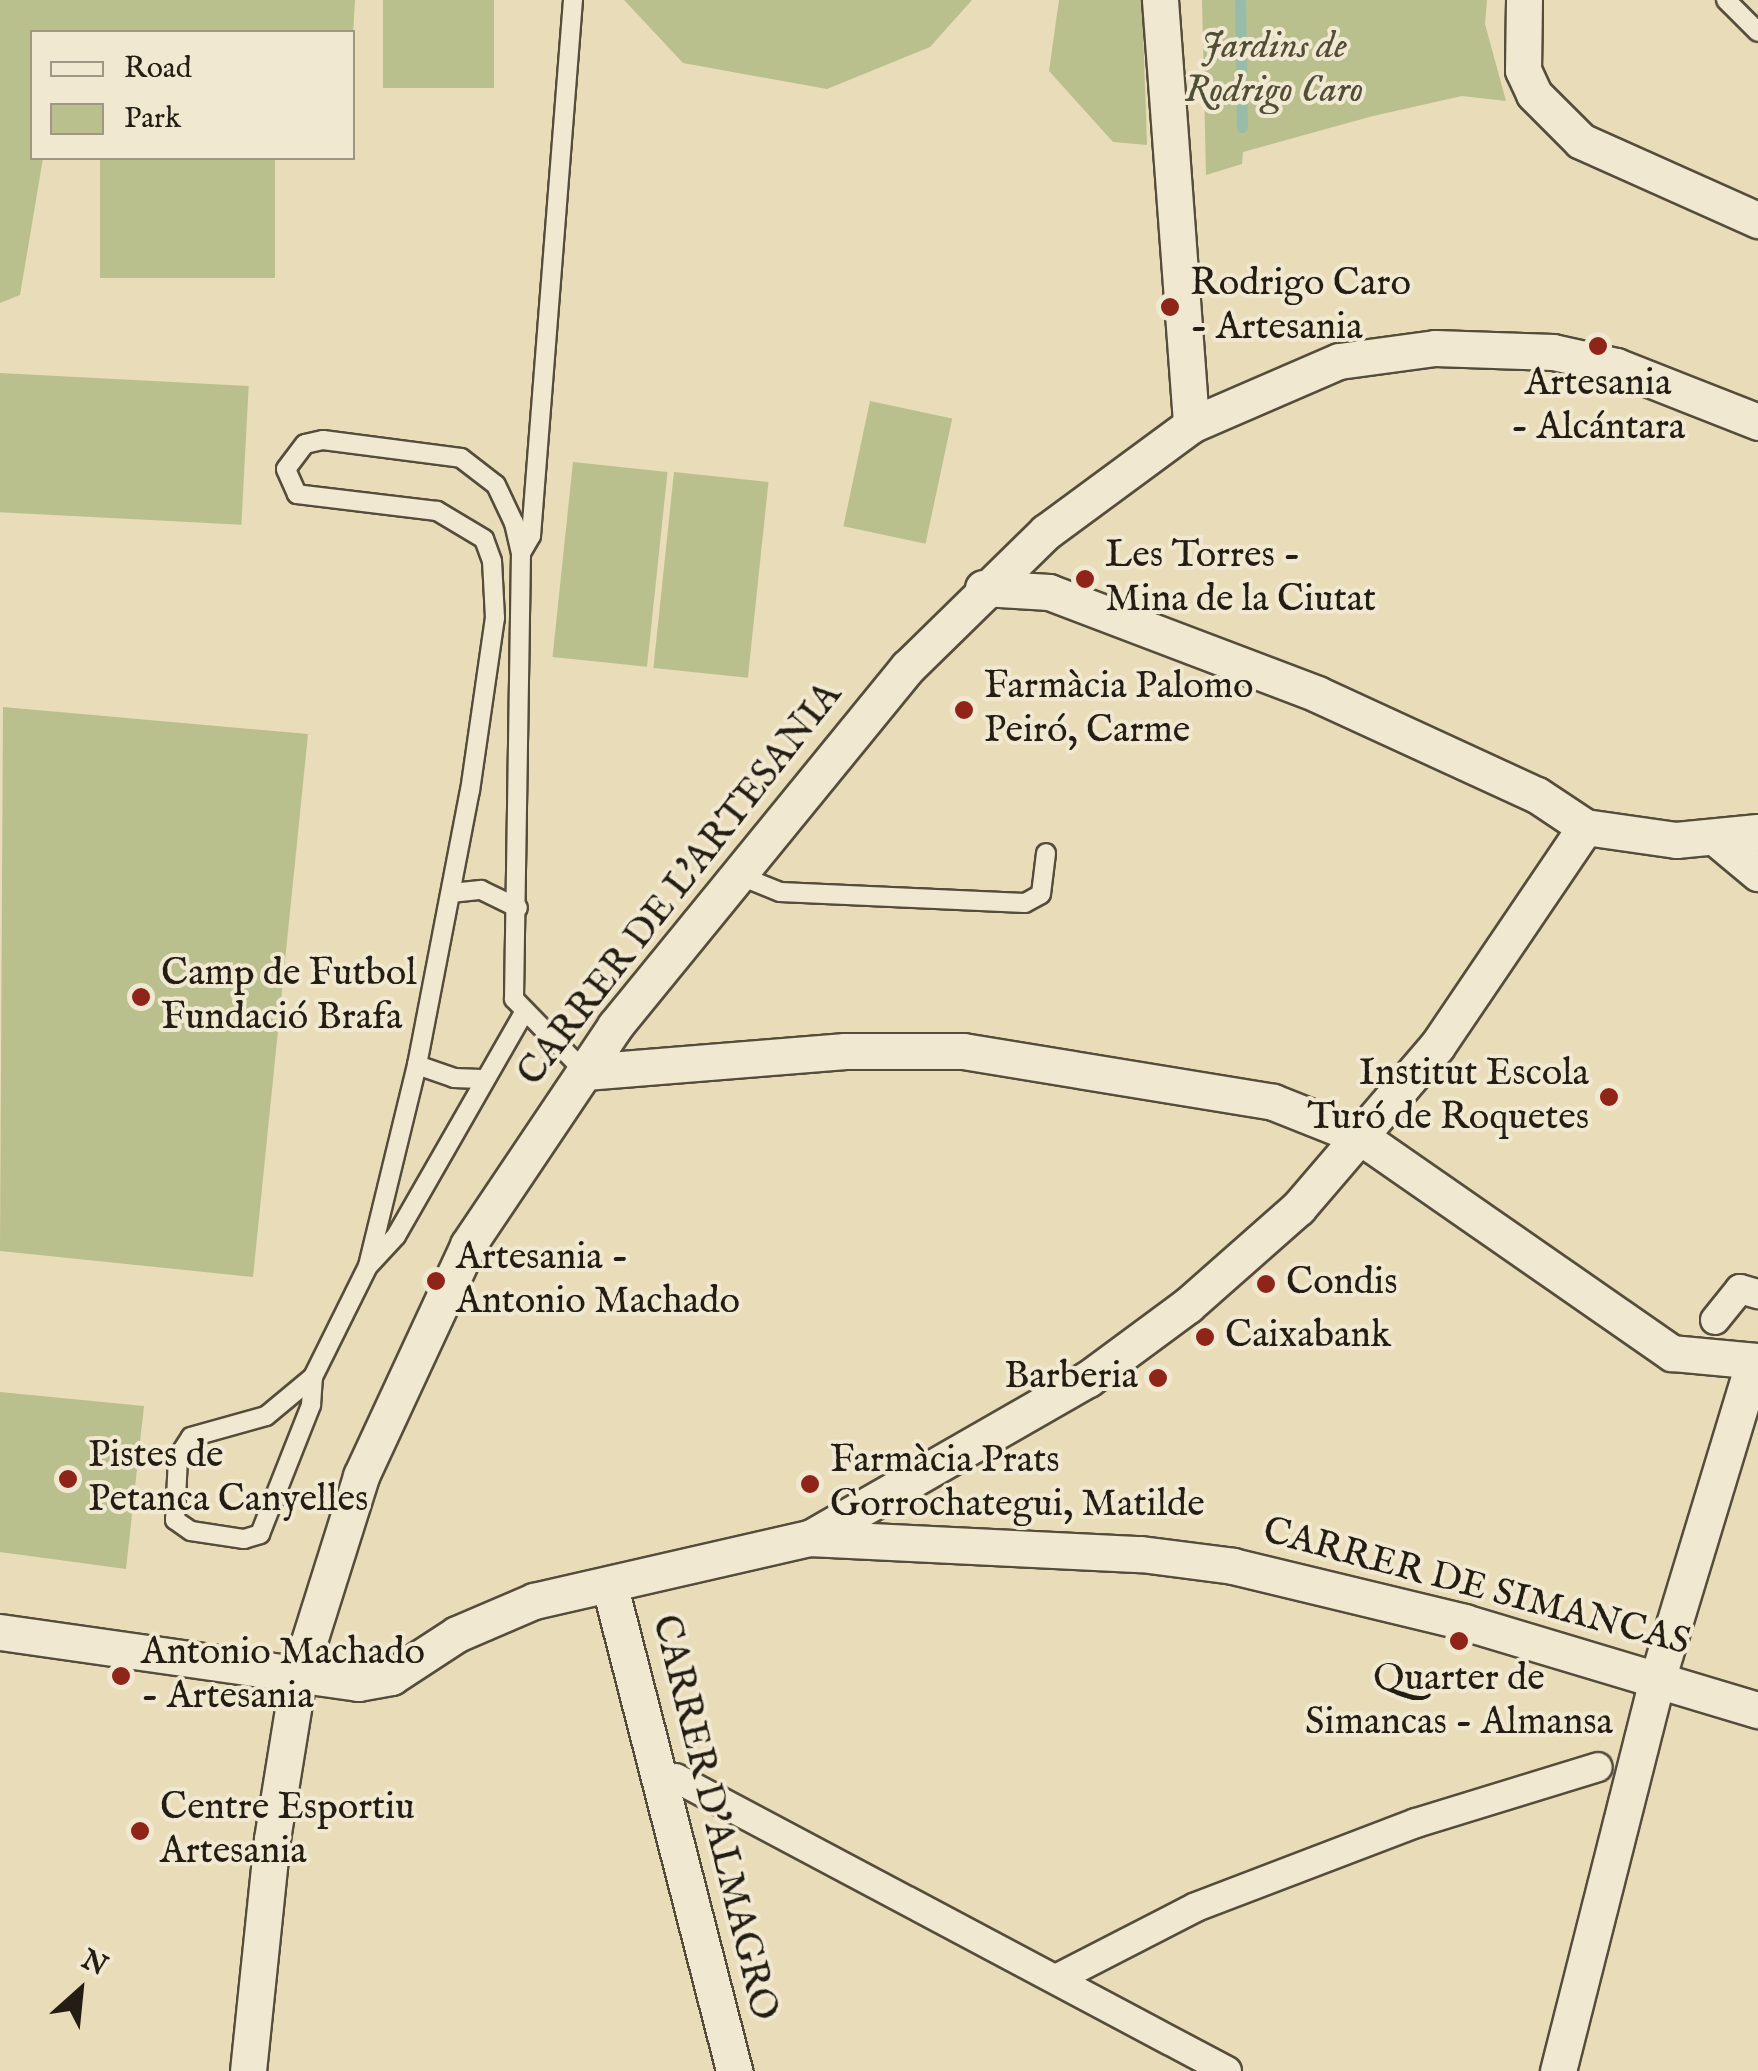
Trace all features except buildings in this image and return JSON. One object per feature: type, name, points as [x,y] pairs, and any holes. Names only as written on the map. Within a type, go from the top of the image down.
[{"type":"street","points":[[1160,0],[1192,425]]},
{"type":"street","points":[[1524,0],[1524,70],[1534,94],[1581,140],[1758,220]]},
{"type":"street","name":"CARRER DE L'ARTESANIA","points":[[248,2071],[272,1839],[299,1673],[362,1476],[468,1245],[585,1072],[908,667],[983,588],[1046,532],[1192,425],[1339,361],[1449,348],[1553,352],[1616,366],[1758,422]]},
{"type":"street","points":[[983,588],[1049,592],[1317,694],[1537,795],[1585,828],[1676,840],[1758,832]]},
{"type":"street","points":[[809,1538],[996,1437],[1140,1344],[1298,1208],[1437,1046],[1585,828]]},
{"type":"street","points":[[1716,838],[1758,873]]},
{"type":"street","points":[[585,1072],[844,1052],[963,1051],[1273,1102],[1361,1137],[1672,1353],[1756,1361],[1658,1680],[1558,2071]]},
{"type":"street","points":[[1714,1320],[1740,1289],[1758,1294]]},
{"type":"street","name":"CARRER DE SIMANCAS","points":[[0,1632],[358,1683],[391,1677],[496,1615],[809,1538],[1141,1554],[1233,1566],[1464,1622],[1758,1710]]},
{"type":"street","name":"CARRER D'ALMAGRO","points":[[610,1586],[734,2071]]},
{"type":"street","points":[[1056,1980],[1196,1908],[1416,1823],[1598,1768]]},
{"type":"street","points":[[676,1778],[1227,2071]]},
{"type":"lane","points":[[521,553],[531,536],[574,0]]},
{"type":"lane","points":[[1726,0],[1758,32]]},
{"type":"lane","points":[[313,1377],[266,1416],[201,1431],[182,1446],[171,1513],[182,1527],[244,1539],[260,1534],[311,1405],[313,1377],[368,1266],[418,1065],[496,618],[492,561],[484,539],[437,511],[310,500],[287,484],[286,469],[292,453],[323,440],[461,458],[496,485],[521,553],[514,999],[523,1014],[585,1072]]},
{"type":"lane","points":[[738,876],[780,892],[1025,903],[1041,894],[1046,853]]},
{"type":"lane","points":[[451,893],[481,890],[518,908]]},
{"type":"lane","points":[[368,1266],[396,1236],[481,1079],[523,1014]]},
{"type":"lane","points":[[418,1065],[454,1078],[481,1079]]},
{"type":"green space","points":[[0,0],[355,0],[353,30],[30,30],[30,160],[43,160],[20,295],[0,303]]},
{"type":"green space","points":[[383,0],[494,0],[494,88],[383,88]]},
{"type":"green space","points":[[624,0],[972,0],[930,47],[827,89],[683,63]]},
{"type":"green space","points":[[1059,0],[1142,0],[1147,145],[1113,142],[1049,71]]},
{"type":"green space","name":"Jardins de Rodrigo Caro","points":[[1202,0],[1487,0],[1485,24],[1506,101],[1462,96],[1373,116],[1243,152],[1242,164],[1206,175]]},
{"type":"green space","points":[[100,160],[275,160],[275,278],[100,278]]},
{"type":"green space","points":[[0,373],[249,386],[241,525],[0,512]]},
{"type":"green space","points":[[870,401],[952,418],[926,544],[843,526]]},
{"type":"green space","points":[[573,462],[667,472],[647,667],[553,657]]},
{"type":"green space","points":[[674,472],[768,482],[748,678],[653,668]]},
{"type":"green space","name":"Camp de Futbol Fundació Brafa","points":[[3,707],[308,734],[253,1277],[0,1251]]},
{"type":"green space","name":"Pistes de Petanca Canyelles","points":[[0,1392],[144,1406],[126,1569],[0,1552]]},
{"type":"waterway","points":[[1240,0],[1242,127]]},
{"type":"place","name":"Rodrigo Caro - Artesania","points":[[1170,307]]},
{"type":"place","name":"Artesania - Alcántara","points":[[1598,346]]},
{"type":"place","name":"Les Torres - Mina de la Ciutat","points":[[1085,579]]},
{"type":"place","name":"Farmàcia Palomo Peiró, Carme","points":[[964,710]]},
{"type":"place","name":"Camp de Futbol Fundació Brafa","points":[[141,997]]},
{"type":"place","name":"Institut Escola Turó de Roquetes","points":[[1609,1097]]},
{"type":"place","name":"Artesania - Antonio Machado","points":[[436,1281]]},
{"type":"place","name":"Condis","points":[[1266,1284]]},
{"type":"place","name":"Caixabank","points":[[1205,1337]]},
{"type":"place","name":"Barberia","points":[[1158,1378]]},
{"type":"place","name":"Pistes de Petanca Canyelles","points":[[68,1479]]},
{"type":"place","name":"Farmàcia Prats Gorrochategui, Matilde","points":[[810,1484]]},
{"type":"place","name":"Quarter de Simancas - Almansa","points":[[1459,1641]]},
{"type":"place","name":"Antonio Machado - Artesania","points":[[121,1676]]},
{"type":"place","name":"Centre Esportiu Artesania","points":[[140,1831]]}]
